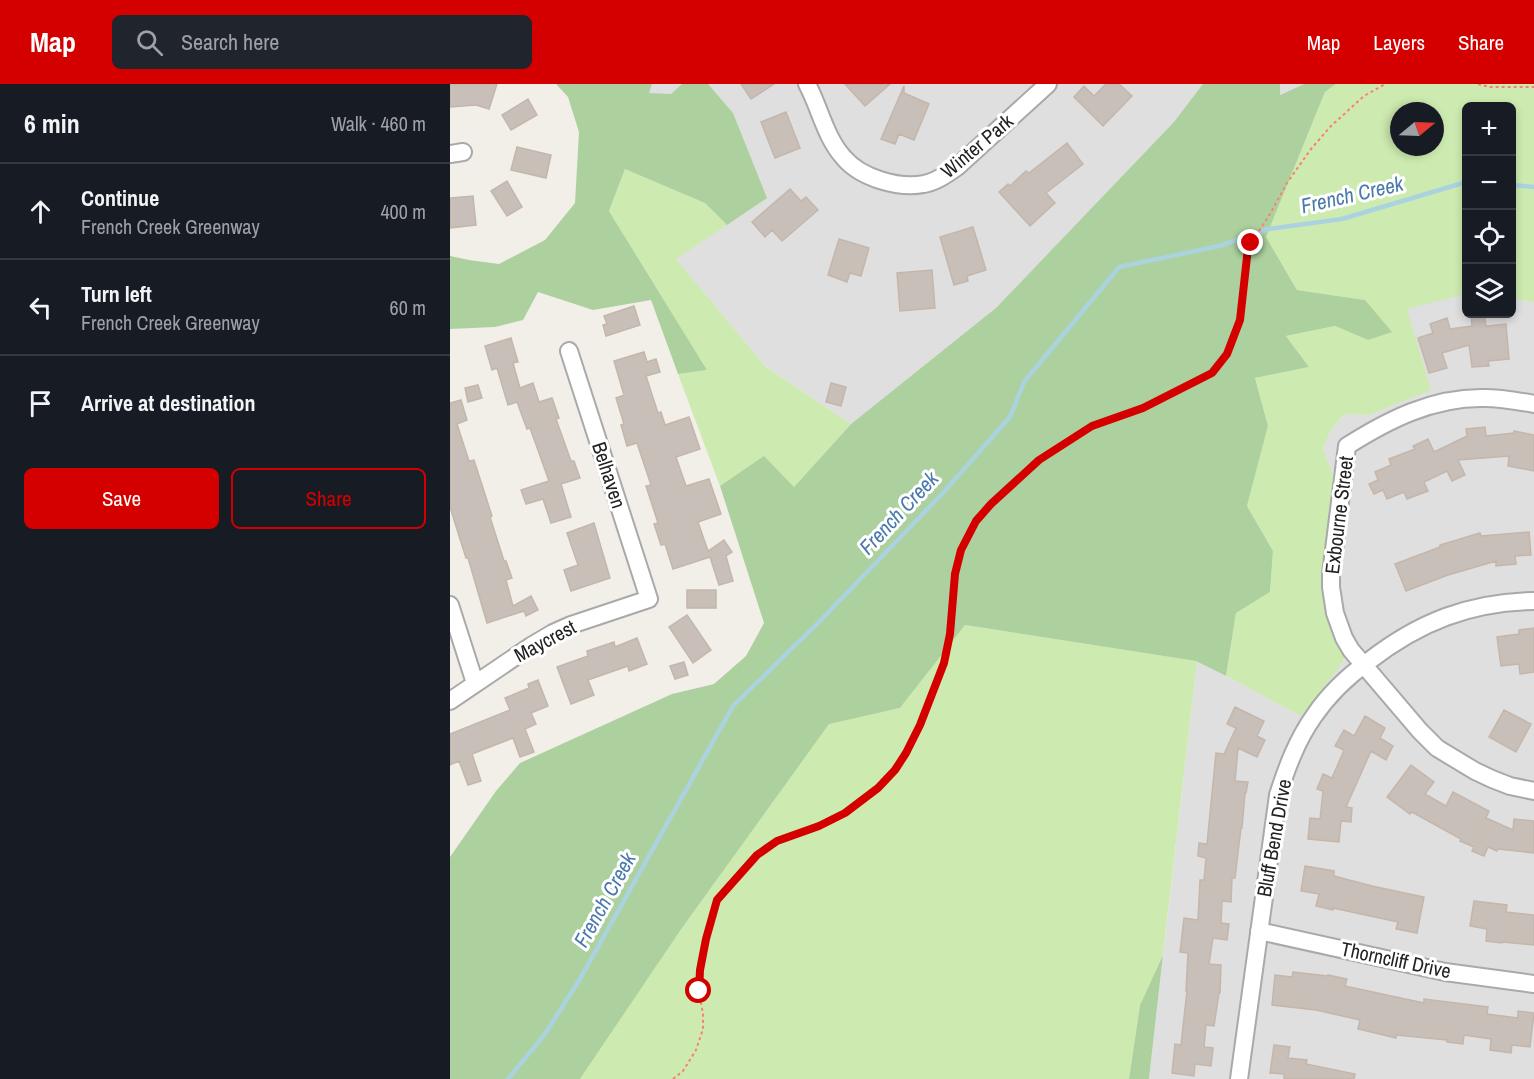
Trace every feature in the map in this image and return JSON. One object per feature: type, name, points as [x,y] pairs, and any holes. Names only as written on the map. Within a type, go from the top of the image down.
[{"type":"street","name":"Winter Park","points":[[807,84],[825,129],[843,157],[854,168],[879,180],[896,184],[925,184],[946,175],[1048,84]]},
{"type":"street","name":"Belhaven","points":[[569,351],[649,599]]},
{"type":"street","name":"Exbourne Street","points":[[1363,665],[1351,650],[1339,626],[1331,587],[1347,446],[1372,430],[1418,408],[1440,403],[1484,398],[1534,404]]},
{"type":"street","name":"Maycrest","points":[[450,700],[553,633],[649,599]]},
{"type":"street","name":"Bluff Bend Drive","points":[[1239,1079],[1278,795],[1289,761],[1300,738],[1330,695],[1363,665],[1414,630],[1443,618],[1492,604],[1534,601]]},
{"type":"street","points":[[450,605],[475,683]]},
{"type":"street","points":[[1363,665],[1437,748],[1474,771],[1492,779],[1534,791]]},
{"type":"street","name":"Thorncliff Drive","points":[[1259,931],[1445,972],[1534,984]]},
{"type":"path","points":[[673,1079],[682,1071],[696,1050],[703,1029],[699,991],[700,970],[717,900],[757,855],[777,841],[819,826],[845,813],[878,788],[895,770],[906,753],[920,725],[944,663],[950,634],[955,574],[961,550],[976,521],[1039,460],[1092,426],[1143,408],[1212,373],[1227,354],[1240,320],[1248,248],[1311,148],[1364,96],[1385,84]]},
{"type":"path","points":[[1478,84],[1490,87],[1534,87]]},
{"type":"shaded area","points":[[600,84],[1304,84],[1279,95],[1262,94],[851,424],[766,367],[639,215]]},
{"type":"shaded area","points":[[1462,295],[1462,318],[1516,318],[1516,300],[1534,302],[1534,1079],[1149,1079],[1197,661],[1301,715],[1348,653],[1323,604],[1333,474],[1323,449],[1330,432],[1344,414],[1369,415],[1407,308]]},
{"type":"green space","points":[[556,84],[652,84],[649,93],[671,94],[682,84],[708,84],[733,113],[767,198],[727,225],[705,203],[625,169],[609,211],[707,370],[678,374],[651,300],[593,310],[538,292],[523,320],[495,327],[450,329],[450,256],[499,264],[545,240],[575,203],[579,132],[568,97]]},
{"type":"green space","points":[[1203,84],[1280,84],[1280,95],[1304,84],[1336,84],[1325,92],[1266,237],[1297,290],[1365,300],[1392,332],[1368,340],[1335,326],[1286,336],[1309,367],[1255,378],[1268,426],[1247,506],[1273,551],[1270,592],[1236,613],[1226,676],[1196,661],[965,625],[900,708],[829,724],[682,928],[580,1079],[450,1079],[450,857],[496,791],[520,763],[672,694],[714,684],[746,656],[764,623],[720,486],[764,456],[794,487],[851,424],[997,307],[1174,122]]},
{"type":"green space","points":[[1336,84],[1534,84],[1534,302],[1516,300],[1516,102],[1462,102],[1462,295],[1407,309],[1431,390],[1369,415],[1344,414],[1330,432],[1323,449],[1333,474],[1323,603],[1348,653],[1301,716],[1226,676],[1236,613],[1270,592],[1273,551],[1247,506],[1268,426],[1255,378],[1309,367],[1286,336],[1335,326],[1368,340],[1365,300],[1297,290],[1266,237],[1325,92]]},
{"type":"green space","points":[[625,169],[705,203],[727,225],[676,259],[766,367],[851,424],[794,487],[764,457],[720,486],[678,374],[707,370],[609,211]]},
{"type":"green space","points":[[965,625],[1197,661],[1163,955],[1140,1005],[1129,1079],[580,1079],[682,928],[829,723],[900,708]]},
{"type":"green space","points":[[1163,955],[1149,1079],[1129,1079],[1140,1005]]},
{"type":"building","points":[[450,84],[497,84],[489,109],[476,105],[450,107]]},
{"type":"building","points":[[741,84],[774,84],[751,99]]},
{"type":"building","points":[[845,84],[890,84],[865,106]]},
{"type":"building","points":[[1106,84],[1119,84],[1132,96],[1103,126],[1074,97],[1084,86],[1094,96]]},
{"type":"building","points":[[904,86],[904,93],[929,104],[914,140],[899,134],[895,144],[881,139]]},
{"type":"building","points":[[528,99],[537,115],[511,130],[502,115]]},
{"type":"building","points":[[786,112],[800,148],[775,158],[761,122]]},
{"type":"building","points":[[1067,143],[1083,164],[1046,193],[1055,203],[1030,226],[999,192],[1008,184],[1010,186],[1026,171],[1029,173]]},
{"type":"building","points":[[517,147],[551,155],[546,178],[511,170]]},
{"type":"building","points":[[507,181],[522,207],[507,216],[491,191]]},
{"type":"building","points":[[790,189],[801,201],[806,197],[818,210],[782,241],[772,230],[765,237],[752,222]]},
{"type":"building","points":[[473,196],[476,225],[450,228],[450,198]]},
{"type":"building","points":[[973,227],[986,270],[967,276],[968,281],[954,285],[940,237]]},
{"type":"building","points":[[839,239],[869,248],[861,276],[850,273],[847,282],[828,275]]},
{"type":"building","points":[[932,270],[935,308],[900,311],[897,273]]},
{"type":"building","points":[[634,306],[640,325],[606,336],[603,325],[607,324],[604,316]]},
{"type":"building","points":[[1447,318],[1450,329],[1472,326],[1471,318],[1485,318],[1486,326],[1506,324],[1509,359],[1488,361],[1489,366],[1472,367],[1469,345],[1442,353],[1447,368],[1429,373],[1418,338],[1433,333],[1430,324]]},
{"type":"building","points":[[511,338],[518,362],[513,363],[520,388],[533,383],[539,402],[552,398],[559,418],[556,419],[571,461],[574,461],[580,478],[561,484],[571,517],[551,523],[543,499],[526,504],[521,490],[549,481],[530,428],[527,429],[517,402],[508,405],[497,368],[492,370],[485,346]]},
{"type":"building","points":[[644,352],[647,362],[656,359],[660,372],[646,376],[658,413],[661,412],[665,425],[689,417],[700,449],[676,457],[686,486],[709,479],[721,514],[698,522],[708,551],[724,540],[732,552],[726,556],[733,581],[719,585],[710,557],[673,569],[665,544],[661,545],[654,524],[658,523],[646,486],[651,485],[637,443],[627,446],[621,425],[624,424],[616,398],[624,395],[614,361]]},
{"type":"building","points":[[831,383],[846,387],[841,406],[826,402]]},
{"type":"building","points":[[478,385],[482,398],[468,402],[465,388]]},
{"type":"building","points":[[461,400],[467,420],[457,424],[469,461],[474,460],[504,561],[506,561],[512,578],[506,580],[513,606],[531,596],[538,610],[526,616],[524,611],[487,623],[450,507],[450,403]]},
{"type":"building","points":[[1485,427],[1486,436],[1514,433],[1514,431],[1534,435],[1534,471],[1508,466],[1509,456],[1458,460],[1465,475],[1452,481],[1447,471],[1424,482],[1428,491],[1407,499],[1404,492],[1387,499],[1383,490],[1374,494],[1369,484],[1378,480],[1375,472],[1391,465],[1389,459],[1415,449],[1413,446],[1428,439],[1434,452],[1467,436],[1466,429]]},
{"type":"building","points":[[594,523],[610,578],[571,591],[564,570],[578,565],[567,533]]},
{"type":"building","points":[[1529,532],[1531,555],[1515,556],[1516,564],[1496,566],[1496,561],[1448,575],[1406,591],[1395,564],[1440,547],[1440,545],[1480,533],[1481,536]]},
{"type":"building","points":[[687,590],[716,590],[716,608],[687,608]]},
{"type":"building","points":[[687,615],[711,650],[693,663],[669,627]]},
{"type":"building","points":[[1534,628],[1534,672],[1520,674],[1519,664],[1501,666],[1497,637],[1519,634],[1519,630]]},
{"type":"building","points":[[637,638],[647,664],[629,671],[628,666],[588,680],[594,695],[571,704],[557,667],[588,656],[587,651],[614,642],[615,647]]},
{"type":"building","points":[[684,662],[688,675],[675,679],[670,666]]},
{"type":"building","points":[[538,680],[548,706],[531,713],[536,724],[525,729],[534,752],[520,757],[513,738],[472,754],[481,781],[468,785],[459,761],[450,765],[450,734],[510,710],[505,698],[529,688],[528,684]]},
{"type":"building","points":[[1235,707],[1264,721],[1257,736],[1265,740],[1257,757],[1238,748],[1235,781],[1248,782],[1235,878],[1232,878],[1231,902],[1222,901],[1221,923],[1229,924],[1227,940],[1213,938],[1209,964],[1221,965],[1220,993],[1214,1026],[1206,1025],[1204,1047],[1213,1048],[1211,1066],[1195,1064],[1194,1076],[1172,1073],[1175,1044],[1181,1045],[1187,991],[1188,953],[1180,952],[1184,918],[1198,920],[1200,880],[1204,880],[1206,858],[1198,856],[1199,843],[1207,844],[1216,753],[1224,754],[1236,728],[1227,724]]},
{"type":"building","points":[[1504,710],[1531,724],[1516,752],[1489,737]]},
{"type":"building","points":[[1365,716],[1385,728],[1380,738],[1393,746],[1386,760],[1371,751],[1346,807],[1352,808],[1351,822],[1341,821],[1339,842],[1308,839],[1310,818],[1320,819],[1323,791],[1317,789],[1323,774],[1332,778],[1344,750],[1335,746],[1344,730],[1354,736]]},
{"type":"building","points":[[1411,765],[1434,782],[1425,794],[1446,806],[1453,792],[1489,811],[1486,818],[1513,830],[1514,819],[1534,821],[1534,853],[1498,849],[1497,851],[1488,847],[1484,856],[1472,851],[1474,847],[1460,841],[1461,839],[1412,812],[1410,814],[1387,797]]},
{"type":"building","points":[[1305,866],[1334,871],[1334,876],[1424,897],[1417,933],[1396,929],[1398,922],[1316,906],[1319,894],[1301,891]]},
{"type":"building","points":[[1474,901],[1507,905],[1506,912],[1534,915],[1534,945],[1486,941],[1487,929],[1470,926]]},
{"type":"building","points":[[1293,972],[1347,979],[1345,986],[1424,1003],[1424,999],[1488,1007],[1487,1014],[1518,1018],[1518,1011],[1534,1013],[1530,1047],[1512,1045],[1511,1053],[1490,1050],[1491,1039],[1464,1035],[1463,1044],[1447,1042],[1447,1040],[1396,1035],[1396,1038],[1358,1029],[1360,1020],[1316,1010],[1272,1005],[1275,975],[1292,977]]},
{"type":"building","points":[[1274,1045],[1290,1047],[1288,1058],[1307,1060],[1306,1064],[1355,1074],[1354,1079],[1284,1079],[1284,1074],[1270,1073]]},
{"type":"waterway","name":"French Creek","points":[[508,1079],[545,1034],[580,979],[733,706],[819,622],[941,495],[1010,417],[1024,382],[1119,267],[1219,246],[1268,229],[1342,219],[1462,183]]},
{"type":"waterway","name":"French Creek","points":[[1516,185],[1534,187]]},
{"type":"route","points":[[699,991],[700,970],[706,939],[717,900],[757,855],[777,841],[819,826],[861,802],[895,770],[906,753],[920,725],[944,663],[950,634],[955,574],[961,550],[976,521],[1039,460],[1092,426],[1143,408],[1212,373],[1227,354],[1240,320],[1248,248],[1251,243]]}]
